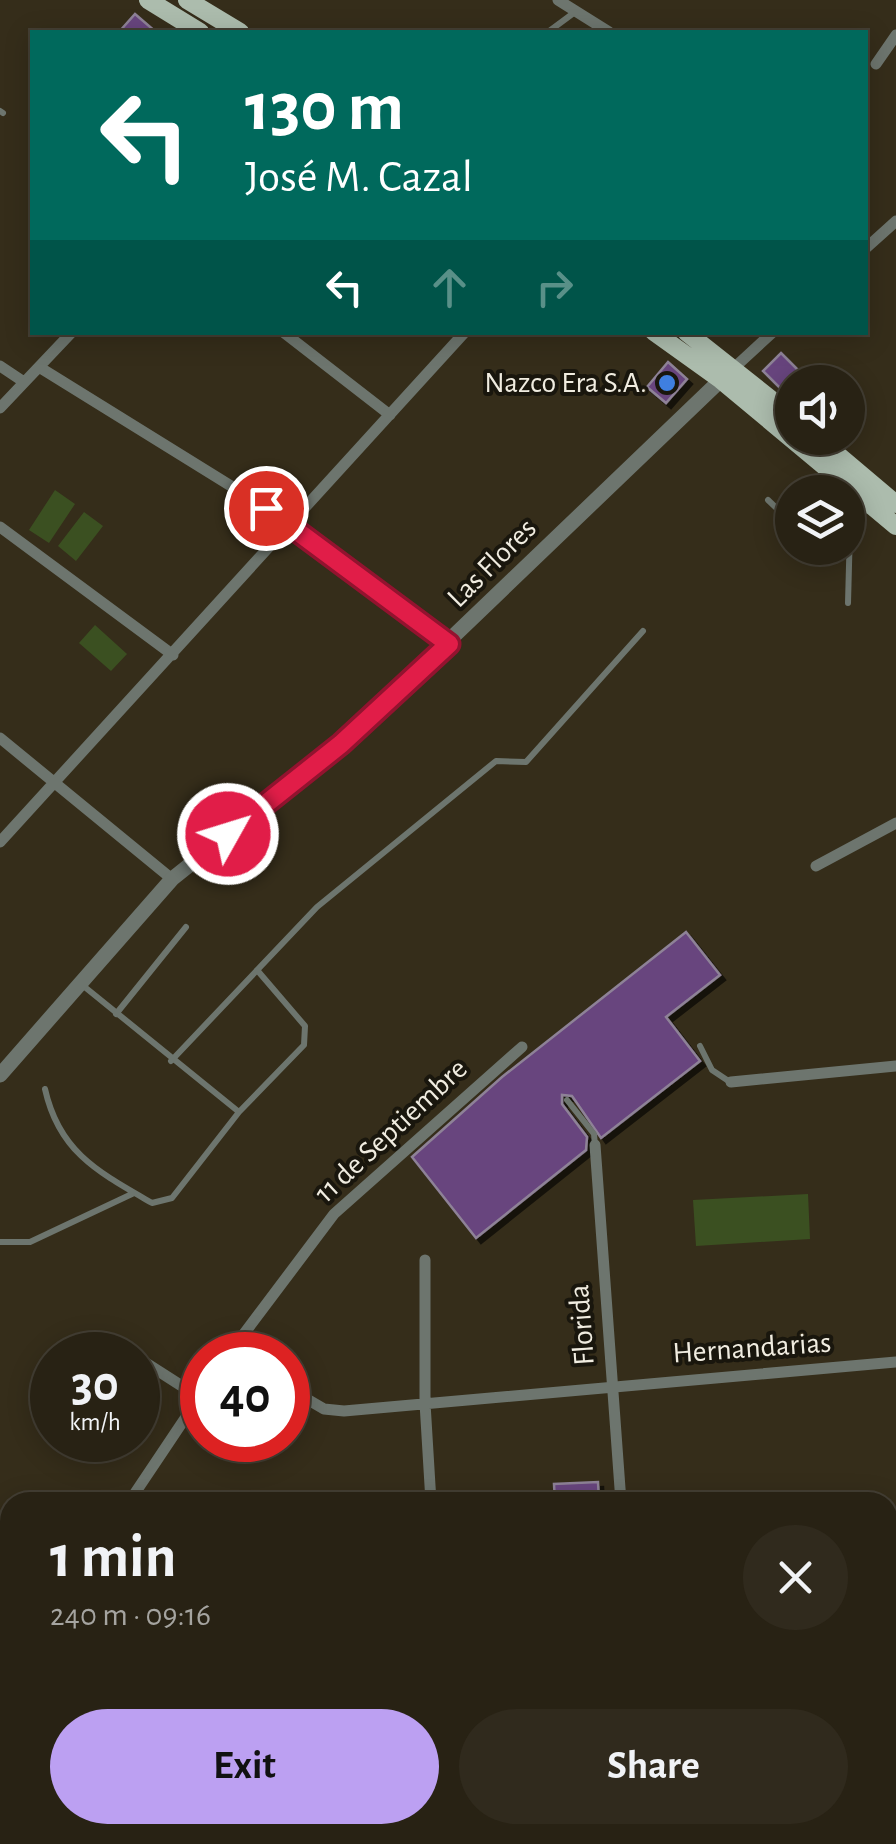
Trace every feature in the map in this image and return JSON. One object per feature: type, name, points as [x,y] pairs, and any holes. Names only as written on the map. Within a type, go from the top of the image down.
[{"type":"main road","points":[[148,0],[197,30]]},
{"type":"main road","points":[[187,0],[237,30]]},
{"type":"main road","points":[[659,335],[775,405]]},
{"type":"main road","points":[[689,335],[896,526]]},
{"type":"main road","points":[[838,455],[896,504]]},
{"type":"street","points":[[558,0],[606,30]]},
{"type":"street","points":[[876,64],[896,36]]},
{"type":"street","points":[[868,246],[896,221]]},
{"type":"street","points":[[0,408],[69,335]]},
{"type":"street","points":[[287,335],[390,414]]},
{"type":"street","points":[[0,842],[294,525],[462,335]]},
{"type":"street","points":[[728,373],[770,335]]},
{"type":"street","points":[[0,366],[24,382]]},
{"type":"street","points":[[39,367],[294,525],[449,644]]},
{"type":"street","name":"Las Flores","points":[[0,1074],[172,879],[341,744],[728,373]]},
{"type":"street","points":[[0,527],[173,655]]},
{"type":"street","points":[[0,738],[172,879]]},
{"type":"street","points":[[816,866],[896,822]]},
{"type":"street","name":"11 de Septiembre","points":[[247,1332],[334,1214],[522,1046]]},
{"type":"street","points":[[730,1082],[896,1066]]},
{"type":"street","name":"Florida","points":[[595,1145],[620,1492]]},
{"type":"street","points":[[425,1260],[424,1403],[430,1492]]},
{"type":"street","name":"Hernandarias","points":[[310,1400],[324,1408],[344,1411],[612,1384],[896,1362]]},
{"type":"street","points":[[135,1492],[180,1426]]},
{"type":"lane","points":[[551,30],[576,11]]},
{"type":"lane","points":[[768,500],[775,507]]},
{"type":"lane","points":[[865,511],[871,505]]},
{"type":"lane","points":[[848,603],[849,565]]},
{"type":"lane","points":[[171,1061],[318,907],[496,761],[526,762],[643,631]]},
{"type":"lane","points":[[116,1014],[186,927]]},
{"type":"lane","points":[[45,1089],[53,1124],[78,1155],[152,1203],[172,1198],[239,1112],[304,1045],[306,1026],[257,970]]},
{"type":"lane","points":[[80,984],[239,1112]]},
{"type":"lane","points":[[700,1046],[712,1070],[730,1082]]},
{"type":"lane","points":[[567,1100],[594,1134],[595,1145]]},
{"type":"lane","points":[[0,1242],[30,1242],[134,1192]]},
{"type":"green space","points":[[55,490],[75,504],[49,543],[29,530]]},
{"type":"green space","points":[[84,512],[103,526],[76,561],[58,546]]},
{"type":"green space","points":[[95,625],[127,654],[111,671],[79,643]]},
{"type":"green space","points":[[808,1194],[810,1239],[696,1246],[693,1200]]},
{"type":"building","points":[[135,14],[154,30],[121,30]]},
{"type":"building","points":[[781,353],[793,365],[775,365],[775,383],[763,371]]},
{"type":"building","name":"Nazco Era S.A.","points":[[668,362],[687,379],[666,403],[647,387]]},
{"type":"building","points":[[686,932],[720,975],[666,1017],[700,1061],[601,1138],[572,1096],[562,1095],[562,1104],[587,1137],[586,1150],[476,1238],[412,1157],[502,1077]]},
{"type":"building","points":[[598,1482],[598,1492],[554,1492],[554,1484]]},
{"type":"place","name":"Nazco Era S.A.","points":[[667,383]]},
{"type":"route","points":[[228,834],[341,744],[449,644],[294,525],[266,508]]}]
